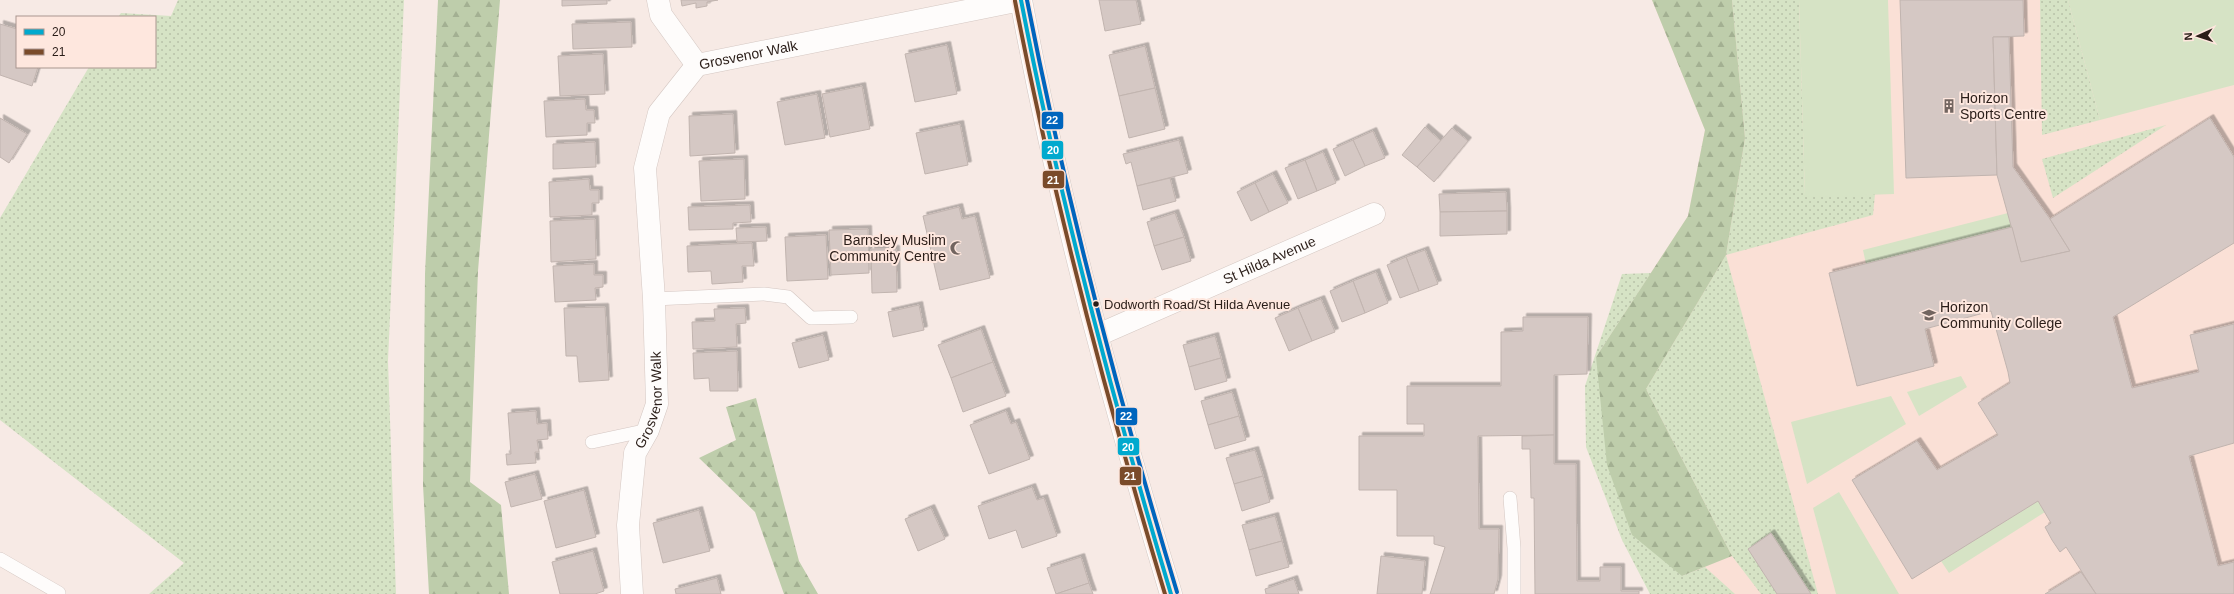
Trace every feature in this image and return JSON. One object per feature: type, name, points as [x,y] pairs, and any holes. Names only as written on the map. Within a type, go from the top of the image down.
[{"type":"main road","points":[[658,0],[661,15],[697,65]]},
{"type":"main road","points":[[1021,0],[1060,191],[1144,505],[1171,594]]},
{"type":"main road","name":"Grosvenor Walk","points":[[632,594],[628,525],[635,453],[648,430],[657,404],[654,299],[645,168],[659,113],[697,65],[1021,0]]},
{"type":"main road","name":"St Hilda Avenue","points":[[1098,335],[1374,214]]},
{"type":"lane","points":[[654,299],[764,294],[788,297],[811,318],[851,316]]},
{"type":"lane","points":[[592,442],[648,430]]},
{"type":"lane","points":[[1510,498],[1514,548],[1514,594]]},
{"type":"lane","points":[[0,559],[59,593]]},
{"type":"shaded area","name":"Horizon Community College","points":[[1652,0],[2234,0],[2234,594],[1704,594],[1596,357],[1688,216],[1705,130]]},
{"type":"green space","points":[[178,0],[404,0],[388,361],[396,594],[149,594],[184,563],[0,420],[0,218],[88,68],[156,68],[156,16],[119,16],[121,13],[171,16]]},
{"type":"green space","points":[[438,0],[500,0],[478,271],[470,482],[501,505],[509,594],[429,594],[423,485],[425,274]]},
{"type":"green space","points":[[1652,0],[1732,0],[1745,138],[1726,255],[1646,389],[1732,556],[1682,576],[1632,535],[1607,465],[1596,357],[1688,216],[1705,130]]},
{"type":"green space","points":[[1732,0],[1799,0],[1805,196],[1875,194],[1873,215],[1726,255],[1745,138]]},
{"type":"green space","points":[[1799,0],[1888,0],[1894,194],[1805,197]]},
{"type":"green space","points":[[2040,0],[2068,0],[2100,120],[2042,135]]},
{"type":"green space","points":[[2068,0],[2234,0],[2234,85],[2100,120]]},
{"type":"green space","points":[[2166,125],[2053,198],[2042,159]]},
{"type":"green space","points":[[2008,213],[2012,227],[1866,264],[1863,250]]},
{"type":"green space","points":[[1726,255],[1818,594],[1761,594],[1732,556],[1646,389]]},
{"type":"green space","points":[[1651,273],[1596,357],[1682,576],[1705,567],[1735,594],[1650,594],[1622,540],[1586,447],[1585,386],[1622,274]]},
{"type":"green space","points":[[1961,376],[1967,387],[1919,416],[1907,392]]},
{"type":"green space","points":[[1891,396],[1906,424],[1807,484],[1791,422]]},
{"type":"green space","points":[[756,398],[799,561],[818,594],[784,594],[755,512],[699,458],[736,440],[726,407]]},
{"type":"green space","points":[[1839,492],[1899,594],[1836,594],[1813,508]]},
{"type":"green space","points":[[2038,501],[2045,512],[1949,573],[1941,561]]},
{"type":"building","points":[[562,0],[607,0],[607,4],[562,6]]},
{"type":"building","points":[[681,0],[718,0],[707,2],[707,6],[696,8],[696,3],[682,6]]},
{"type":"building","points":[[1099,0],[1136,0],[1141,24],[1105,31]]},
{"type":"building","name":"Horizon Sports Centre","points":[[1900,0],[2023,0],[2024,36],[1993,37],[1997,175],[1906,178]]},
{"type":"building","points":[[631,22],[632,47],[573,49],[572,24]]},
{"type":"building","points":[[0,24],[16,29],[16,68],[38,68],[32,86],[0,75]]},
{"type":"building","points":[[1993,37],[2009,37],[2013,167],[2050,219],[2070,251],[2021,262],[1997,175]]},
{"type":"building","points":[[947,45],[957,94],[915,102],[905,54]]},
{"type":"building","points":[[1145,46],[1155,88],[1119,96],[1109,55]]},
{"type":"building","points":[[603,54],[605,94],[560,96],[558,56]]},
{"type":"building","points":[[862,86],[870,129],[830,137],[822,94]]},
{"type":"building","points":[[1155,88],[1165,129],[1129,138],[1119,96]]},
{"type":"building","points":[[817,94],[825,138],[785,145],[777,102]]},
{"type":"building","points":[[585,99],[586,110],[594,110],[595,123],[587,123],[587,135],[546,137],[544,101]]},
{"type":"building","points":[[733,114],[735,153],[690,156],[689,116]]},
{"type":"building","points":[[0,118],[27,134],[9,163],[0,157]]},
{"type":"building","name":"Horizon Community College","points":[[2210,118],[2234,157],[2234,243],[2113,317],[2132,388],[2199,372],[2190,335],[2234,324],[2234,443],[2189,456],[2218,566],[2234,562],[2234,594],[2096,594],[2066,547],[2060,552],[2052,540],[2045,527],[2051,523],[2038,501],[1912,579],[1852,480],[1917,441],[1937,470],[1998,435],[1978,403],[2010,383],[2008,372],[1991,311],[1925,329],[1934,366],[1857,386],[1829,273],[2012,227],[2021,262],[2070,251],[2050,219]]},
{"type":"building","points":[[960,124],[968,165],[925,174],[916,133]]},
{"type":"building","points":[[1425,127],[1441,141],[1417,167],[1402,155]]},
{"type":"building","points":[[1452,128],[1468,141],[1434,182],[1417,167]]},
{"type":"building","points":[[1373,131],[1385,158],[1365,166],[1353,140]]},
{"type":"building","points":[[1179,140],[1188,173],[1137,186],[1131,162],[1126,164],[1123,154]]},
{"type":"building","points":[[1353,140],[1365,166],[1345,176],[1333,149]]},
{"type":"building","points":[[595,142],[596,167],[553,169],[553,144]]},
{"type":"building","points":[[1323,152],[1336,183],[1317,191],[1305,160]]},
{"type":"building","points":[[744,159],[745,199],[701,201],[699,161]]},
{"type":"building","points":[[1305,160],[1317,191],[1298,199],[1285,168]]},
{"type":"building","points":[[1273,174],[1288,203],[1269,212],[1255,183]]},
{"type":"building","points":[[1170,178],[1176,201],[1143,210],[1137,186]]},
{"type":"building","points":[[589,179],[590,190],[599,190],[599,203],[592,203],[592,215],[550,217],[549,182]]},
{"type":"building","points":[[1255,183],[1269,212],[1251,221],[1237,192]]},
{"type":"building","points":[[1506,192],[1507,211],[1440,212],[1439,194]]},
{"type":"building","points":[[750,205],[751,222],[733,223],[733,229],[689,230],[688,207]]},
{"type":"building","name":"Barnsley Muslim Community Centre","points":[[959,207],[962,219],[975,216],[990,278],[940,290],[923,216]]},
{"type":"building","points":[[1507,211],[1507,234],[1440,236],[1440,212]]},
{"type":"building","points":[[1175,213],[1184,237],[1154,246],[1147,222]]},
{"type":"building","points":[[595,219],[596,259],[551,262],[550,221]]},
{"type":"building","points":[[766,227],[767,241],[737,242],[736,228]]},
{"type":"building","points":[[868,229],[869,273],[831,275],[829,230]]},
{"type":"building","points":[[826,235],[828,279],[787,281],[785,237]]},
{"type":"building","points":[[1184,237],[1191,261],[1162,270],[1154,246]]},
{"type":"building","points":[[752,243],[754,266],[742,266],[743,282],[712,284],[711,271],[688,272],[687,246]]},
{"type":"building","points":[[871,249],[896,249],[897,292],[872,293]]},
{"type":"building","points":[[1425,250],[1438,284],[1419,291],[1406,257]]},
{"type":"building","points":[[1406,257],[1419,291],[1400,298],[1387,265]]},
{"type":"building","points":[[594,264],[594,275],[603,275],[603,287],[595,288],[596,300],[555,302],[553,266]]},
{"type":"building","points":[[1376,272],[1388,303],[1365,313],[1353,281]]},
{"type":"building","points":[[1353,281],[1365,313],[1342,322],[1330,291]]},
{"type":"building","points":[[1321,299],[1335,332],[1312,341],[1298,308]]},
{"type":"building","points":[[919,305],[924,330],[893,337],[888,312]]},
{"type":"building","points":[[605,307],[609,380],[579,382],[577,356],[566,356],[564,308]]},
{"type":"building","points":[[745,308],[746,323],[736,324],[737,347],[693,349],[692,322],[715,321],[714,309]]},
{"type":"building","points":[[1298,308],[1312,341],[1289,351],[1275,318]]},
{"type":"building","points":[[1523,317],[1588,317],[1587,374],[1554,375],[1554,435],[1478,436],[1479,529],[1499,529],[1498,579],[1494,594],[1430,594],[1445,547],[1434,544],[1434,536],[1397,536],[1397,490],[1359,490],[1359,436],[1424,436],[1424,424],[1407,424],[1407,386],[1501,386],[1501,332],[1523,331]]},
{"type":"building","points":[[981,329],[993,362],[951,378],[938,345]]},
{"type":"building","points":[[823,335],[829,360],[799,368],[792,343]]},
{"type":"building","points":[[1215,336],[1221,358],[1189,367],[1183,345]]},
{"type":"building","points":[[737,351],[738,391],[710,391],[709,378],[694,379],[693,353]]},
{"type":"building","points":[[1221,358],[1227,381],[1195,390],[1189,367]]},
{"type":"building","points":[[993,362],[1006,396],[963,412],[951,378]]},
{"type":"building","points":[[1232,392],[1239,416],[1208,425],[1201,401]]},
{"type":"building","points":[[536,411],[537,424],[547,423],[548,439],[537,440],[539,452],[535,452],[536,463],[507,465],[506,454],[511,454],[508,413]]},
{"type":"building","points":[[1006,411],[1011,424],[1016,422],[1030,459],[989,474],[970,425]]},
{"type":"building","points":[[1239,416],[1246,440],[1215,449],[1208,425]]},
{"type":"building","points":[[1554,435],[1554,464],[1576,464],[1577,581],[1600,581],[1600,567],[1621,567],[1621,591],[1639,591],[1639,594],[1535,594],[1534,498],[1531,498],[1530,449],[1522,449],[1522,436]]},
{"type":"building","points":[[1255,450],[1263,476],[1234,484],[1226,458]]},
{"type":"building","points":[[535,474],[542,499],[511,507],[505,482]]},
{"type":"building","points":[[1263,476],[1270,502],[1242,511],[1234,484]]},
{"type":"building","points":[[1032,487],[1037,500],[1044,498],[1057,536],[1022,548],[1016,530],[989,539],[978,506]]},
{"type":"building","points":[[584,490],[596,537],[556,548],[544,501]]},
{"type":"building","points":[[931,508],[945,539],[918,551],[905,519]]},
{"type":"building","points":[[699,510],[710,551],[663,563],[653,523]]},
{"type":"building","points":[[1275,516],[1282,541],[1249,550],[1242,525]]},
{"type":"building","points":[[1771,533],[1811,594],[1777,594],[1748,549]]},
{"type":"building","points":[[1282,541],[1289,567],[1256,576],[1249,550]]},
{"type":"building","points":[[593,551],[604,591],[595,594],[560,594],[552,562]]},
{"type":"building","points":[[1381,556],[1425,561],[1422,594],[1377,594]]},
{"type":"building","points":[[1081,557],[1089,583],[1056,594],[1047,568]]},
{"type":"building","points":[[2081,572],[2096,594],[2045,594]]},
{"type":"building","points":[[717,578],[721,594],[676,594],[675,589]]},
{"type":"building","points":[[1294,579],[1299,594],[1266,594],[1265,589]]},
{"type":"building","points":[[1089,583],[1093,594],[1056,594]]},
{"type":"transit line","name":"20","points":[[1021,0],[1036,75],[1088,299],[1128,447],[1171,594]]},
{"type":"transit line","name":"22","points":[[1027,0],[1042,75],[1094,298],[1134,445],[1177,592]]},
{"type":"transit line","name":"21","points":[[1015,1],[1030,76],[1082,299],[1122,447],[1165,594]]},
{"type":"place","name":"Horizon Sports Centre","points":[[1949,106]]},
{"type":"place","name":"Barnsley Muslim Community Centre","points":[[957,248]]},
{"type":"place","name":"Dodworth Road/St Hilda Avenue","points":[[1096,304]]},
{"type":"place","name":"Horizon Community College","points":[[1929,315]]}]
